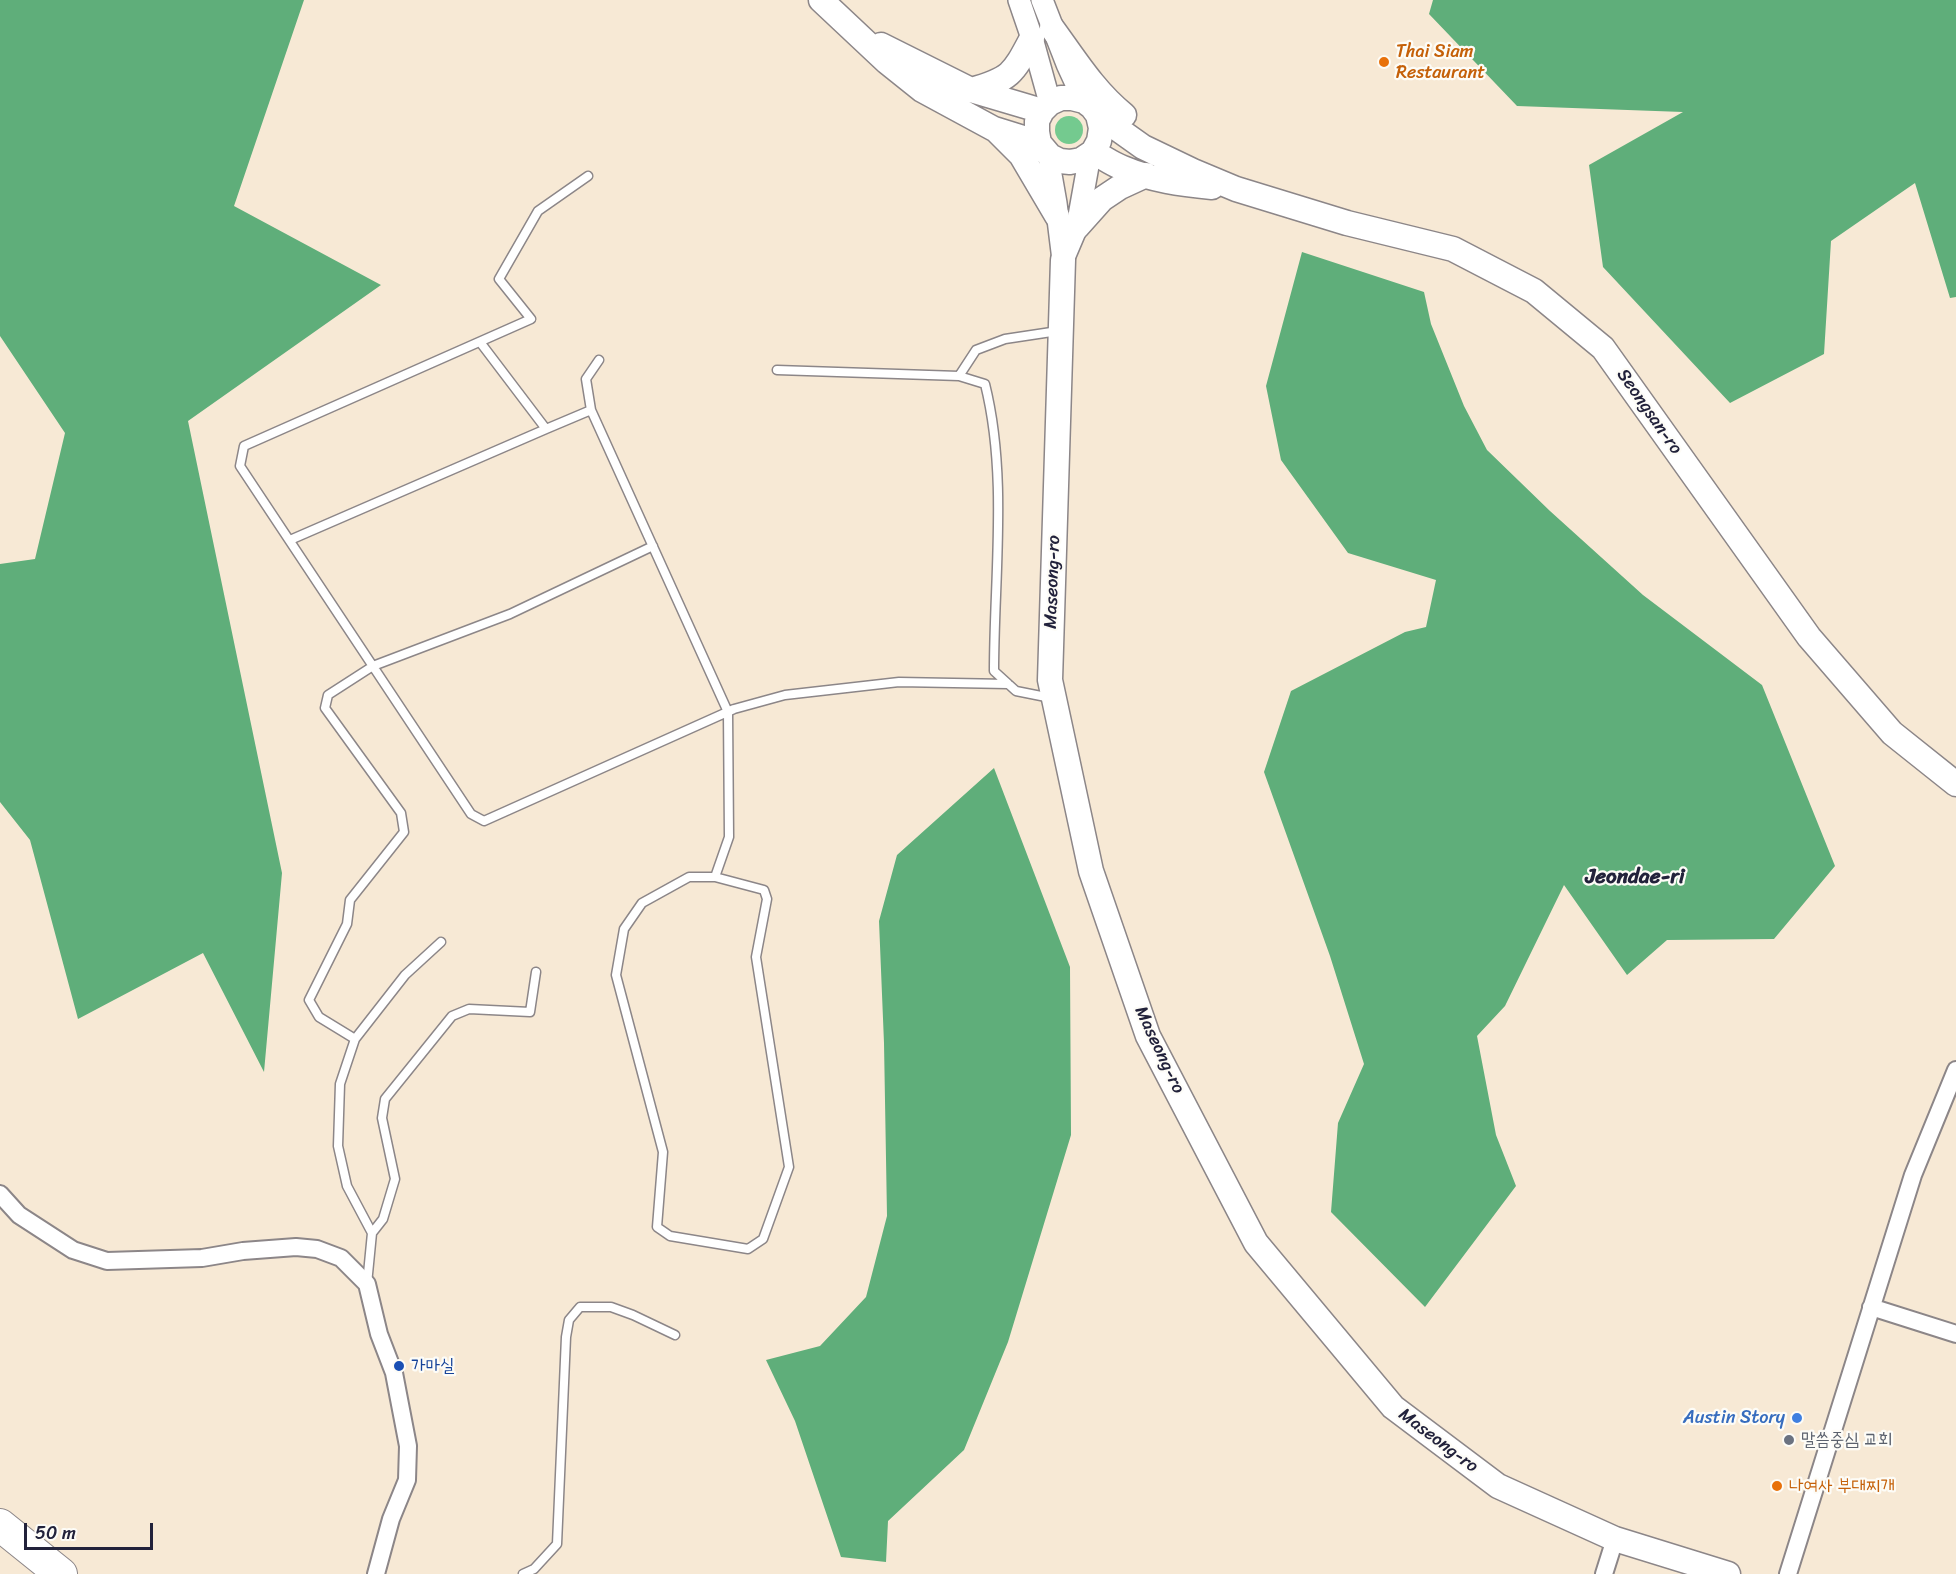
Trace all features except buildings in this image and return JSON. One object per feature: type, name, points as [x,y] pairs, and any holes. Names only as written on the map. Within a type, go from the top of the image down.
[{"type":"highway","points":[[0,1525],[61,1574]]},
{"type":"main road","points":[[821,0],[887,62],[922,90],[994,129],[1045,150],[1060,161],[1081,160],[1091,153],[1100,141],[1101,128],[1091,108]]},
{"type":"main road","points":[[971,90],[997,83],[1008,75],[1042,33],[1088,76],[1111,105],[1193,171]]},
{"type":"main road","points":[[858,34],[971,90],[1046,107]]},
{"type":"main road","points":[[1045,150],[1036,132],[1037,121],[1046,107],[1061,98],[1072,98],[1091,108],[1143,147],[1236,189]]},
{"type":"main road","points":[[994,129],[1021,155],[1067,221],[1120,187],[1146,175]]},
{"type":"main road","points":[[1091,153],[1122,168],[1174,183],[1236,189]]},
{"type":"main road","name":"Seongsan-ro","points":[[1236,189],[1347,223],[1453,249],[1534,291],[1603,348],[1809,637],[1892,733],[1956,784]]},
{"type":"main road","name":"Maseong-ro","points":[[1063,260],[1050,680],[1091,871],[1148,1036],[1256,1243],[1393,1407],[1498,1485],[1615,1539],[1728,1574]]},
{"type":"street","points":[[1019,0],[1091,108]]},
{"type":"street","points":[[1042,0],[1046,107]]},
{"type":"street","points":[[1045,150],[1056,203],[1067,221]]},
{"type":"street","points":[[1063,260],[1067,221],[1091,153]]},
{"type":"street","points":[[1788,1574],[1913,1175],[1956,1070]]},
{"type":"street","points":[[0,1194],[19,1215],[74,1250],[107,1262],[202,1258],[243,1251],[296,1247],[316,1249],[341,1258],[367,1284],[378,1334],[394,1373],[408,1446],[407,1480],[392,1519],[376,1574]]},
{"type":"street","points":[[1871,1307],[1956,1334]]},
{"type":"street","points":[[1604,1574],[1615,1539]]},
{"type":"lane","points":[[588,176],[538,211],[499,279],[531,319],[244,446],[240,466],[471,814],[484,821],[728,712],[785,695],[899,682],[1008,684]]},
{"type":"lane","points":[[959,376],[976,350],[1005,339],[1061,330]]},
{"type":"lane","points":[[480,342],[546,429]]},
{"type":"lane","points":[[599,360],[586,379],[591,410],[728,712],[729,837],[715,878]]},
{"type":"lane","points":[[777,370],[959,376],[985,384],[992,410],[998,472],[994,671],[1016,691],[1054,698]]},
{"type":"lane","points":[[290,540],[591,410]]},
{"type":"lane","points":[[355,1038],[319,1017],[309,1000],[347,924],[350,900],[404,832],[401,813],[325,708],[328,695],[374,666],[510,614],[653,546]]},
{"type":"lane","points":[[689,877],[715,878],[764,890],[767,899],[756,957],[789,1167],[764,1239],[748,1248],[670,1236],[657,1227],[663,1152],[616,975],[624,929],[642,903],[689,877]]},
{"type":"lane","points":[[372,1233],[347,1186],[338,1146],[340,1084],[355,1038],[405,975],[441,942]]},
{"type":"lane","points":[[367,1284],[372,1233],[383,1219],[394,1179],[381,1118],[385,1099],[452,1016],[469,1009],[530,1012],[536,972]]},
{"type":"lane","points":[[523,1574],[534,1569],[556,1544],[566,1337],[569,1320],[580,1306],[611,1307],[633,1314],[675,1335]]},
{"type":"green space","points":[[0,0],[304,0],[234,206],[381,285],[188,421],[282,873],[264,1072],[203,953],[78,1019],[30,840],[0,802],[0,564],[35,559],[65,433],[0,336]]},
{"type":"green space","points":[[1433,0],[1956,0],[1956,297],[1950,298],[1915,183],[1831,241],[1824,354],[1730,403],[1603,267],[1589,165],[1683,112],[1517,106],[1429,14]]},
{"type":"green space","points":[[1069,116],[1079,120],[1083,130],[1079,140],[1069,144],[1059,140],[1055,130],[1059,120]]},
{"type":"green space","points":[[1302,252],[1424,292],[1431,324],[1464,406],[1487,450],[1643,595],[1762,685],[1835,866],[1774,939],[1667,940],[1627,975],[1564,885],[1505,1006],[1477,1036],[1496,1135],[1516,1186],[1425,1307],[1331,1212],[1338,1123],[1364,1064],[1330,956],[1264,772],[1291,691],[1405,632],[1426,627],[1436,580],[1348,553],[1281,460],[1266,386]]},
{"type":"green space","points":[[994,768],[1070,967],[1071,1135],[1008,1342],[964,1450],[888,1521],[886,1562],[841,1557],[795,1421],[766,1360],[820,1346],[866,1297],[887,1216],[879,921],[897,855]]},
{"type":"place","name":"Thai Siam Restaurant","points":[[1384,62]]},
{"type":"place","name":"가마실","points":[[399,1366]]},
{"type":"place","name":"Austin Story","points":[[1797,1418]]},
{"type":"place","name":"말씀중심 교회","points":[[1789,1440]]},
{"type":"place","name":"나여사 부대찌개","points":[[1777,1486]]},
{"type":"district","name":"Jeondae-ri","points":[[1635,878]]}]
